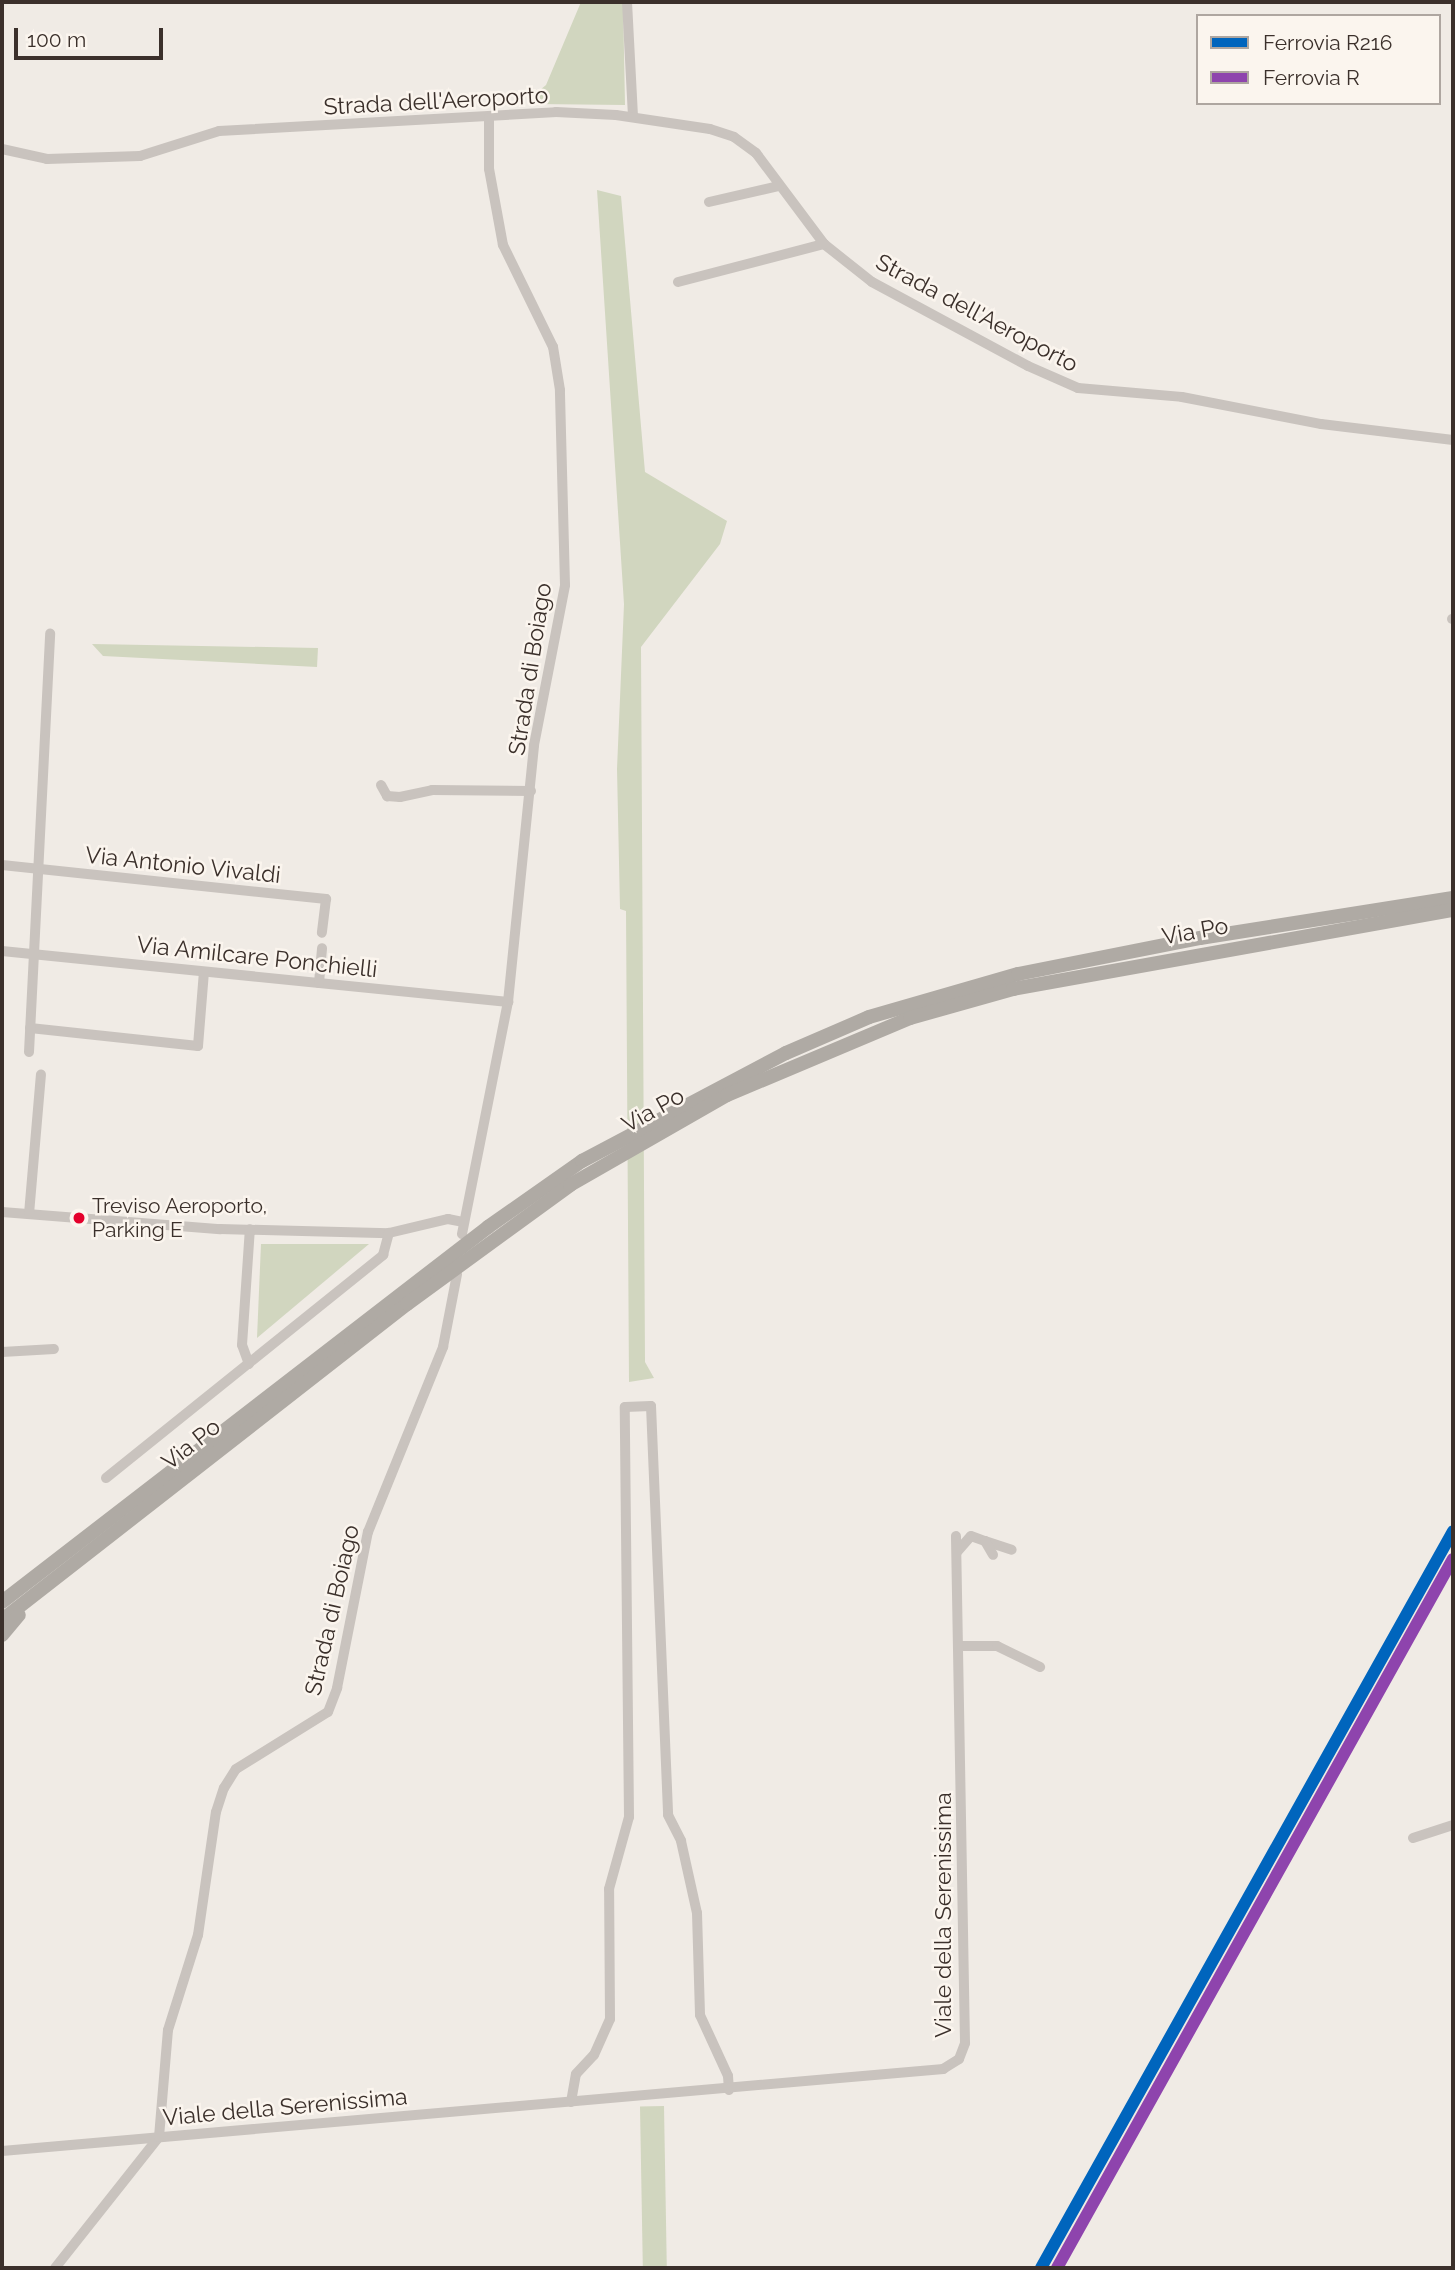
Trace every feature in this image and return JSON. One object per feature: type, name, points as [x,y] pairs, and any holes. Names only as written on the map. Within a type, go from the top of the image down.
[{"type":"highway","name":"Via Po","points":[[2,1620],[38,1582],[456,1249],[582,1161],[786,1053],[869,1017],[1018,974],[1200,938],[1453,898]]},
{"type":"highway","name":"Via Po","points":[[2,1602],[38,1582],[569,1185],[727,1095],[910,1018],[1013,989],[1453,911]]},
{"type":"highway","points":[[2,1595],[38,1582]]},
{"type":"highway","points":[[2,1635],[38,1582]]},
{"type":"street","points":[[627,2],[633,117]]},
{"type":"street","name":"Strada dell'Aeroporto","points":[[2,149],[47,159],[139,156],[219,131],[489,118],[556,112],[633,117],[734,137],[756,153],[824,244],[872,282],[1028,366],[1078,388],[1182,397],[1321,424],[1453,440]]},
{"type":"street","name":"Strada di Boiago","points":[[463,1234],[508,1002],[534,745],[565,585],[560,390],[553,347],[503,245],[489,169],[489,118]]},
{"type":"street","points":[[709,202],[779,186]]},
{"type":"street","points":[[678,282],[824,244]]},
{"type":"street","points":[[29,1052],[50,634]]},
{"type":"street","points":[[381,785],[387,796],[400,797],[432,790],[531,791]]},
{"type":"street","name":"Via Antonio Vivaldi","points":[[2,865],[326,899],[322,933]]},
{"type":"street","points":[[319,983],[322,948]]},
{"type":"street","name":"Via Amilcare Ponchielli","points":[[2,951],[508,1002]]},
{"type":"street","points":[[30,1028],[198,1046],[204,972]]},
{"type":"street","points":[[29,1214],[41,1075]]},
{"type":"street","points":[[2,1212],[250,1229],[389,1233],[448,1219],[464,1222]]},
{"type":"street","points":[[248,1364],[242,1345],[250,1229]]},
{"type":"street","points":[[106,1478],[383,1255],[389,1233]]},
{"type":"street","name":"Strada di Boiago","points":[[55,2268],[159,2137],[168,2029],[198,1935],[216,1812],[224,1788],[236,1769],[314,1724],[328,1712],[337,1688],[368,1532],[441,1354],[457,1274]]},
{"type":"street","points":[[2,1352],[54,1349]]},
{"type":"street","points":[[571,2102],[576,2074],[594,2056],[611,2019],[610,1889],[629,1817],[625,1406],[651,1406],[668,1815],[681,1841],[697,1913],[700,2015],[728,2076],[729,2090]]},
{"type":"street","name":"Viale della Serenissima","points":[[2,2151],[917,2075],[943,2070],[959,2059],[965,2043],[966,2012],[956,1536]]},
{"type":"street","points":[[957,1553],[971,1536],[1012,1550]]},
{"type":"street","points":[[985,1541],[993,1555]]},
{"type":"street","points":[[958,1646],[997,1646],[1040,1667]]},
{"type":"street","points":[[1413,1838],[1453,1825]]},
{"type":"street","points":[[129,2140],[147,2155]]},
{"type":"green space","points":[[581,2],[623,2],[625,105],[536,104],[529,99],[546,85]]},
{"type":"green space","points":[[597,190],[621,196],[645,472],[727,521],[720,544],[641,647],[645,1362],[654,1378],[629,1382],[626,911],[620,909],[617,769],[624,604]]},
{"type":"green space","points":[[92,644],[318,648],[317,667],[103,656]]},
{"type":"green space","points":[[261,1244],[369,1244],[257,1338]]},
{"type":"green space","points":[[640,2106],[664,2106],[667,2268],[643,2268]]},
{"type":"rail line","name":"R216","points":[[1041,2268],[1453,1531]]},
{"type":"rail line","name":"R","points":[[1057,2268],[1453,1559]]},
{"type":"place","name":"Treviso Aeroporto, Parking E","points":[[79,1218]]}]
